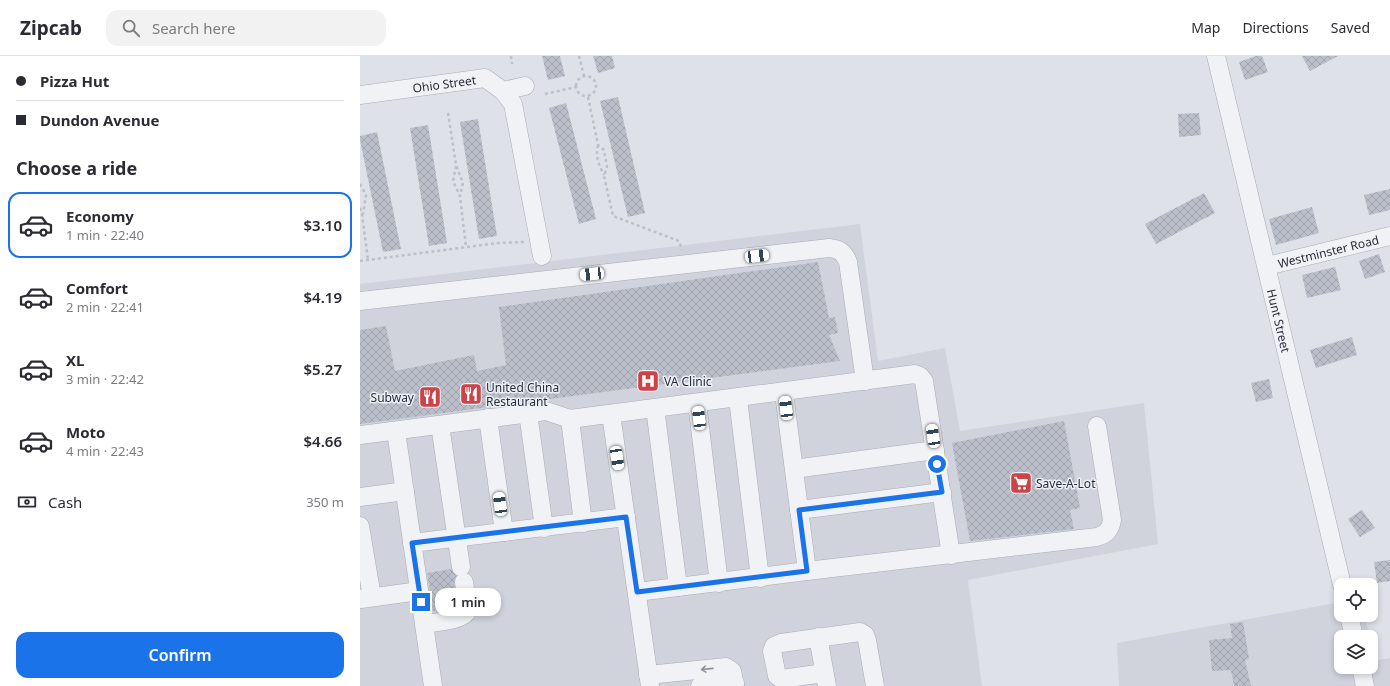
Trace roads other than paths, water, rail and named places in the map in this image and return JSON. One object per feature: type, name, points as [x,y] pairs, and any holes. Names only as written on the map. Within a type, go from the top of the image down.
[{"type":"street","name":"Hunt Street","points":[[1216,56],[1340,578]]},
{"type":"street","name":"Ohio Street","points":[[360,95],[485,78],[504,91]]},
{"type":"street","points":[[525,86],[504,91],[513,104],[541,249]]},
{"type":"street","name":"Westminster Road","points":[[1267,266],[1390,236]]},
{"type":"street","points":[[360,301],[829,248],[838,249],[845,254],[848,262],[865,381]]},
{"type":"street","points":[[360,435],[546,411],[570,420],[655,408],[784,393],[915,374],[920,376],[924,381],[951,555]]},
{"type":"street","points":[[784,393],[807,571]]},
{"type":"street","points":[[738,398],[760,578]]},
{"type":"street","points":[[697,404],[719,583]]},
{"type":"street","points":[[655,408],[678,588]]},
{"type":"street","points":[[528,413],[544,528]]},
{"type":"street","points":[[611,414],[649,681],[726,667],[732,671],[728,685],[700,686]]},
{"type":"street","points":[[488,418],[504,532]]},
{"type":"street","points":[[570,420],[583,523]]},
{"type":"street","points":[[424,624],[460,618],[467,614],[468,610],[440,425]]},
{"type":"street","points":[[637,592],[1097,538],[1105,534],[1110,529],[1112,520],[1096,426]]},
{"type":"street","points":[[396,430],[433,686]]},
{"type":"street","points":[[794,469],[935,450]]},
{"type":"street","points":[[360,498],[405,492]]},
{"type":"street","points":[[799,510],[942,492]]},
{"type":"street","points":[[413,549],[457,538],[626,517]]},
{"type":"street","points":[[360,526],[366,598],[419,591]]},
{"type":"street","points":[[818,637],[825,680],[782,679],[777,676],[772,651],[774,646],[781,642],[818,637],[860,632],[865,635],[875,686]]},
{"type":"street","points":[[1362,674],[1365,686]]},
{"type":"place","name":"VA Clinic","points":[[648,381]]},
{"type":"place","name":"United China Restaurant","points":[[471,394]]},
{"type":"place","name":"Subway","points":[[430,397]]},
{"type":"place","name":"Save-A-Lot","points":[[1021,483]]}]
